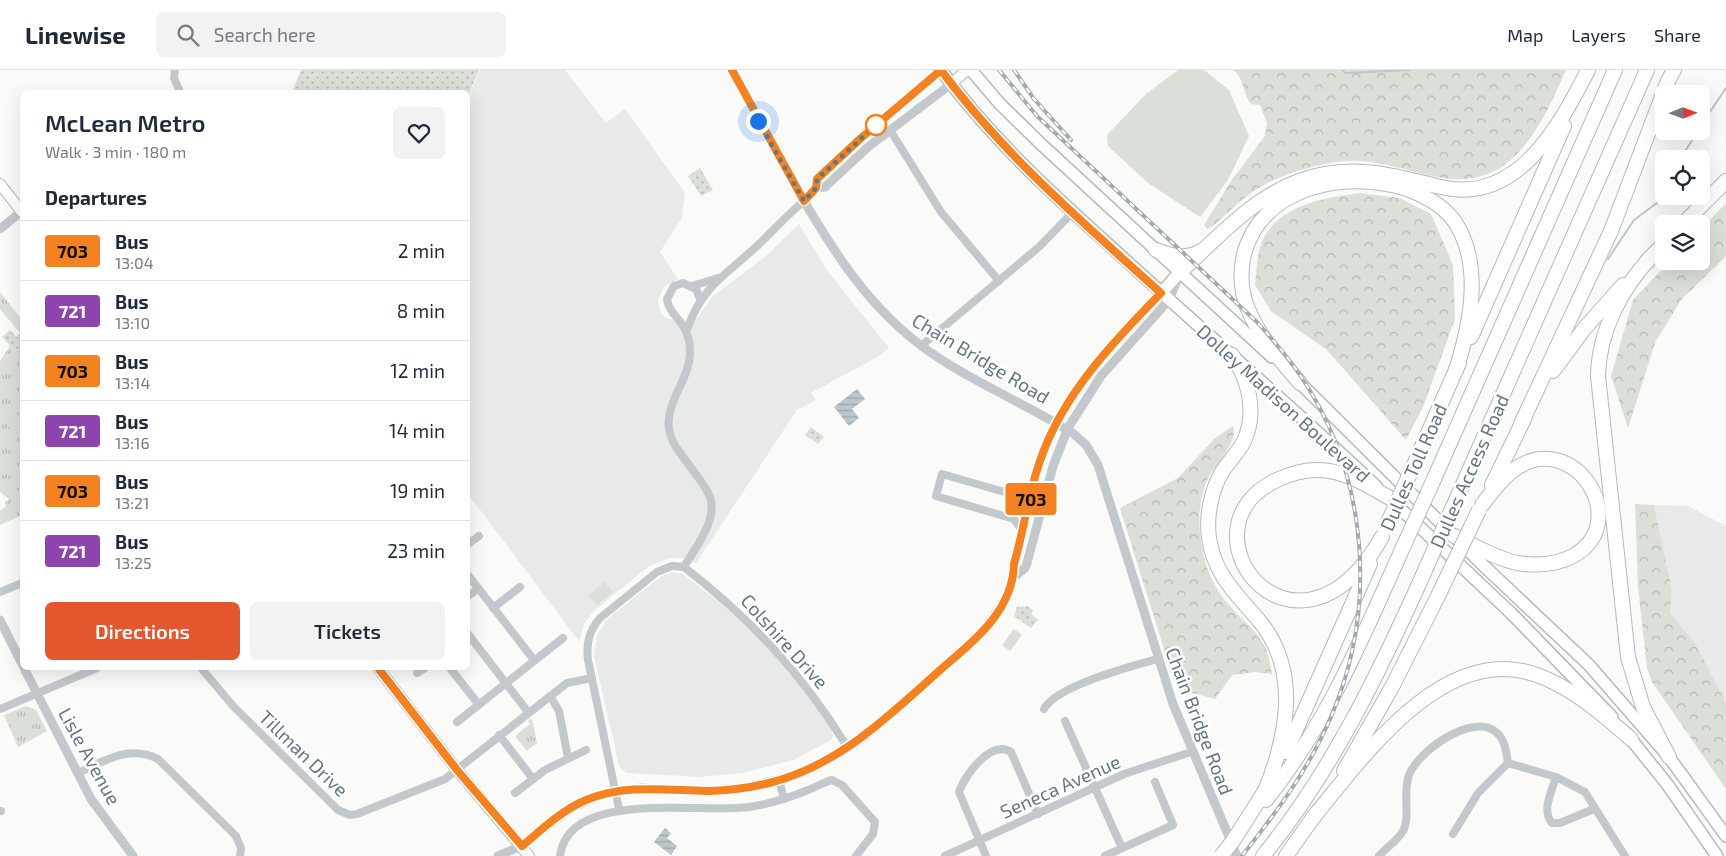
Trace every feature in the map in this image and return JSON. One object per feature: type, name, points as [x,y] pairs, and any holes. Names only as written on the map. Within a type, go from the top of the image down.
[{"type":"highway","points":[[1180,272],[1261,199],[1288,185],[1324,174],[1359,171],[1382,173],[1457,190],[1470,190],[1495,185],[1517,172],[1540,148],[1560,120],[1588,70]]},
{"type":"highway","name":"Dulles Toll Road","points":[[1249,819],[1288,746],[1588,70]]},
{"type":"highway","name":"Dulles Access Road","points":[[1221,856],[1249,819],[1286,776],[1325,714],[1343,681],[1615,70]]},
{"type":"highway","name":"Dulles Access Road","points":[[1265,854],[1316,782],[1352,722],[1379,671],[1647,70]]},
{"type":"highway","points":[[1286,856],[1312,820],[1368,730],[1438,596],[1611,231],[1668,81],[1674,70]]},
{"type":"highway","points":[[1693,215],[1726,181]]},
{"type":"highway","points":[[1300,383],[1264,340],[1248,308],[1242,285],[1243,259],[1254,230],[1276,205],[1307,188],[1340,182],[1372,182],[1409,190],[1436,204],[1457,225],[1467,248],[1472,287],[1467,329],[1456,370]]},
{"type":"highway","points":[[1156,250],[1171,256],[1185,256],[1208,246]]},
{"type":"highway","points":[[1521,424],[1553,370],[1584,329],[1654,254]]},
{"type":"highway","points":[[1654,254],[1629,285],[1610,319],[1602,344],[1598,376],[1628,657],[1636,689],[1643,707],[1669,757]]},
{"type":"highway","points":[[1232,354],[1247,383],[1250,418],[1244,441],[1215,486],[1209,519],[1209,537],[1218,569],[1226,584],[1266,628],[1283,670],[1287,703],[1285,725],[1277,759],[1264,794]]},
{"type":"highway","points":[[1454,536],[1505,559],[1545,565],[1566,559],[1583,548],[1594,532],[1598,514],[1595,495],[1586,479],[1572,467],[1553,460],[1534,460],[1516,468],[1500,482],[1481,508]]},
{"type":"highway","points":[[1383,533],[1366,561],[1340,587],[1324,596],[1297,601],[1271,594],[1251,578],[1240,558],[1237,540],[1241,517],[1246,506],[1265,487],[1286,475],[1314,470],[1342,473],[1388,498]]},
{"type":"highway","points":[[1312,820],[1383,738],[1413,708],[1445,684],[1475,672],[1495,668],[1509,669],[1550,680],[1580,698],[1631,739]]},
{"type":"main road","name":"Dolley Madison Boulevard","points":[[941,70],[1021,164],[1388,498],[1512,614],[1579,681],[1631,739],[1667,784],[1715,854]]},
{"type":"main road","points":[[951,84],[967,70]]},
{"type":"main road","name":"Dolley Madison Boulevard","points":[[971,70],[1021,125],[1300,383],[1454,536],[1589,665],[1669,757],[1726,836]]},
{"type":"main road","points":[[0,184],[20,209]]},
{"type":"main road","points":[[1165,296],[1180,272]]},
{"type":"main road","points":[[380,670],[457,770],[529,856]]},
{"type":"street","points":[[175,70],[174,78],[179,90]]},
{"type":"street","name":"Chain Bridge Road","points":[[732,70],[804,201],[861,289],[883,314],[921,346],[1058,424],[1086,445],[1098,465],[1158,659],[1192,752],[1237,856]]},
{"type":"street","points":[[619,809],[592,678],[588,642],[594,625],[600,618],[657,572],[672,566],[684,567],[706,528],[712,508],[705,488],[677,449],[669,429],[670,414],[690,359],[687,329],[692,313],[699,305],[700,299],[718,278],[759,245],[804,201],[816,188],[817,179],[854,144],[941,70]]},
{"type":"street","points":[[816,188],[825,187],[890,130],[951,84]]},
{"type":"street","points":[[890,130],[941,212],[999,281]]},
{"type":"street","points":[[921,346],[1039,247],[1073,212]]},
{"type":"street","points":[[0,228],[20,213]]},
{"type":"street","points":[[687,329],[667,304],[670,290],[678,284],[692,286],[718,278]]},
{"type":"street","points":[[692,286],[696,289],[700,299]]},
{"type":"street","points":[[498,856],[522,846],[570,809],[585,801],[616,791],[649,788],[726,790],[779,780],[813,767],[848,748],[984,631],[1001,608],[1013,578],[1014,564],[1042,456],[1058,424],[1094,367],[1165,296]]},
{"type":"street","points":[[1013,578],[1025,568],[1054,466],[1067,430],[1096,382],[1165,296]]},
{"type":"street","points":[[676,314],[684,316],[692,313]]},
{"type":"street","points":[[1023,532],[1014,519],[936,496],[942,474],[1015,495],[1027,495],[1032,490]]},
{"type":"street","points":[[470,543],[479,536]]},
{"type":"street","name":"Colshire Drive","points":[[684,567],[726,599],[773,646],[814,697],[848,748]]},
{"type":"street","points":[[470,577],[534,660]]},
{"type":"street","points":[[0,592],[20,584]]},
{"type":"street","points":[[493,608],[520,587]]},
{"type":"street","points":[[470,594],[478,588]]},
{"type":"street","points":[[0,620],[20,660]]},
{"type":"street","points":[[470,637],[528,712]]},
{"type":"street","points":[[457,722],[563,638]]},
{"type":"street","points":[[1044,708],[1048,701],[1087,682],[1119,669],[1158,659]]},
{"type":"street","name":"Lisle Avenue","points":[[25,670],[94,804],[133,856]]},
{"type":"street","points":[[0,708],[91,670]]},
{"type":"street","name":"Tillman Drive","points":[[203,670],[234,707],[343,813],[357,814],[445,779],[567,683],[592,678]]},
{"type":"street","points":[[417,674],[422,670]]},
{"type":"street","points":[[452,670],[479,705]]},
{"type":"street","points":[[550,696],[559,711],[568,758]]},
{"type":"street","points":[[1065,721],[1122,848]]},
{"type":"street","points":[[1384,854],[1404,830],[1407,811],[1404,796],[1409,775],[1417,762],[1449,736],[1476,725],[1490,728],[1500,736],[1506,747],[1508,762]]},
{"type":"street","points":[[499,735],[533,779]]},
{"type":"street","points":[[986,856],[959,792],[986,754],[1006,749],[1011,752],[1038,814]]},
{"type":"street","points":[[515,793],[545,770],[586,750]]},
{"type":"street","name":"Seneca Avenue","points":[[945,856],[1134,770],[1192,752]]},
{"type":"street","points":[[78,773],[123,754],[141,753],[158,759],[236,836],[241,848],[240,856]]},
{"type":"street","points":[[1508,762],[1556,777],[1585,792],[1594,809],[1626,856]]},
{"type":"street","points":[[1453,834],[1478,793],[1508,762]]},
{"type":"street","points":[[1556,777],[1547,811],[1547,818],[1552,824],[1560,823],[1594,809]]},
{"type":"street","points":[[779,780],[784,799]]},
{"type":"street","points":[[560,856],[562,843],[569,832],[599,816],[619,809],[648,807],[720,810],[784,799],[827,781],[837,780],[875,822],[873,834],[856,856]]},
{"type":"street","points":[[1105,856],[1173,825],[1155,782]]},
{"type":"shaded area","points":[[480,70],[565,70],[606,123],[625,109],[685,193],[682,218],[660,252],[678,279],[664,287],[658,300],[660,312],[666,318],[680,322],[698,317],[712,297],[766,256],[799,224],[826,269],[889,348],[879,356],[811,393],[816,400],[797,410],[696,563],[682,558],[669,558],[649,566],[594,611],[584,624],[579,641],[470,497],[470,92]]},
{"type":"shaded area","points":[[857,389],[865,399],[852,409],[859,418],[849,426],[834,407]]},
{"type":"shaded area","points":[[1654,505],[1688,506],[1726,526],[1726,702],[1695,643],[1670,613],[1672,590]]},
{"type":"shaded area","points":[[672,572],[683,574],[725,607],[768,648],[832,729],[833,737],[831,740],[793,760],[742,773],[700,777],[626,773],[619,766],[594,656],[597,636],[607,619],[662,576]]},
{"type":"shaded area","points":[[665,828],[671,833],[667,838],[677,846],[671,855],[654,842]]},
{"type":"green space","points":[[301,70],[479,70],[470,91],[293,90]]},
{"type":"green space","points":[[1178,70],[1204,70],[1229,90],[1249,136],[1228,180],[1200,217],[1148,183],[1108,146],[1107,135],[1146,94]]},
{"type":"green space","points":[[1233,70],[1566,70],[1547,111],[1535,131],[1507,163],[1489,173],[1468,179],[1444,178],[1362,161],[1334,162],[1318,165],[1286,175],[1258,188],[1207,229],[1204,225],[1231,181],[1265,136],[1267,123],[1260,105],[1251,104],[1240,78]]},
{"type":"green space","points":[[700,168],[713,190],[701,196],[688,176]]},
{"type":"green space","points":[[1360,193],[1399,198],[1431,214],[1453,265],[1455,319],[1423,407],[1406,440],[1327,350],[1271,311],[1255,285],[1259,251],[1265,236],[1274,224],[1286,214],[1299,207],[1330,198]]},
{"type":"green space","points":[[1726,203],[1726,256],[1681,300],[1655,343],[1628,428],[1611,376],[1633,300],[1661,270],[1710,270],[1710,220]]},
{"type":"green space","points":[[0,292],[20,317],[20,333],[0,309]]},
{"type":"green space","points":[[10,330],[20,341],[20,352],[18,354],[2,337]]},
{"type":"green space","points":[[20,333],[20,341],[16,337]]},
{"type":"green space","points":[[10,346],[18,354],[20,352],[20,516],[0,525],[0,511],[6,506],[5,503],[9,499],[0,492],[0,361]]},
{"type":"green space","points":[[20,413],[20,440],[8,426]]},
{"type":"green space","points":[[1233,426],[1232,440],[1224,456],[1209,477],[1201,498],[1199,523],[1203,555],[1215,586],[1264,645],[1272,674],[1255,672],[1232,675],[1215,699],[1189,692],[1174,681],[1120,508],[1178,478],[1215,438]]},
{"type":"green space","points":[[811,427],[824,437],[818,444],[805,435]]},
{"type":"green space","points":[[1635,504],[1654,505],[1672,590],[1670,613],[1695,643],[1726,702],[1726,789],[1652,682],[1647,668],[1638,587]]},
{"type":"green space","points":[[605,582],[613,592],[597,605],[588,595]]},
{"type":"green space","points":[[1027,606],[1033,610],[1031,614],[1038,620],[1031,628],[1014,616],[1017,607]]},
{"type":"green space","points":[[1014,629],[1022,635],[1010,651],[1002,645]]},
{"type":"green space","points":[[26,706],[36,710],[47,731],[18,747],[4,715]]},
{"type":"green space","points":[[532,719],[537,743],[527,751],[515,736],[530,724],[528,721]]},
{"type":"waterway","points":[[1342,70],[1346,73],[1411,70]]},
{"type":"waterway","points":[[1710,112],[1726,88]]},
{"type":"waterway","points":[[1686,150],[1692,140]]},
{"type":"waterway","points":[[1608,259],[1634,220],[1655,204]]},
{"type":"railway","points":[[999,70],[1037,116],[1257,322],[1302,378],[1324,417],[1341,459],[1353,502],[1359,546],[1360,590],[1355,634],[1345,677],[1330,719],[1312,756],[1279,807],[1242,856]]},
{"type":"railway","points":[[1014,70],[1034,99],[1071,140]]},
{"type":"bus line","name":"703","points":[[380,670],[457,770],[522,846],[556,818],[585,801],[600,795],[640,788],[706,791],[748,787],[792,776],[832,758],[864,737],[974,641],[1001,608],[1013,578],[1014,564],[1037,470],[1052,433],[1075,394],[1094,367],[1161,293],[1021,164],[994,136],[941,70],[861,138],[817,179],[816,188],[804,201],[732,70]]},
{"type":"route","points":[[758,121],[804,201],[816,188],[817,179],[876,125]]}]
